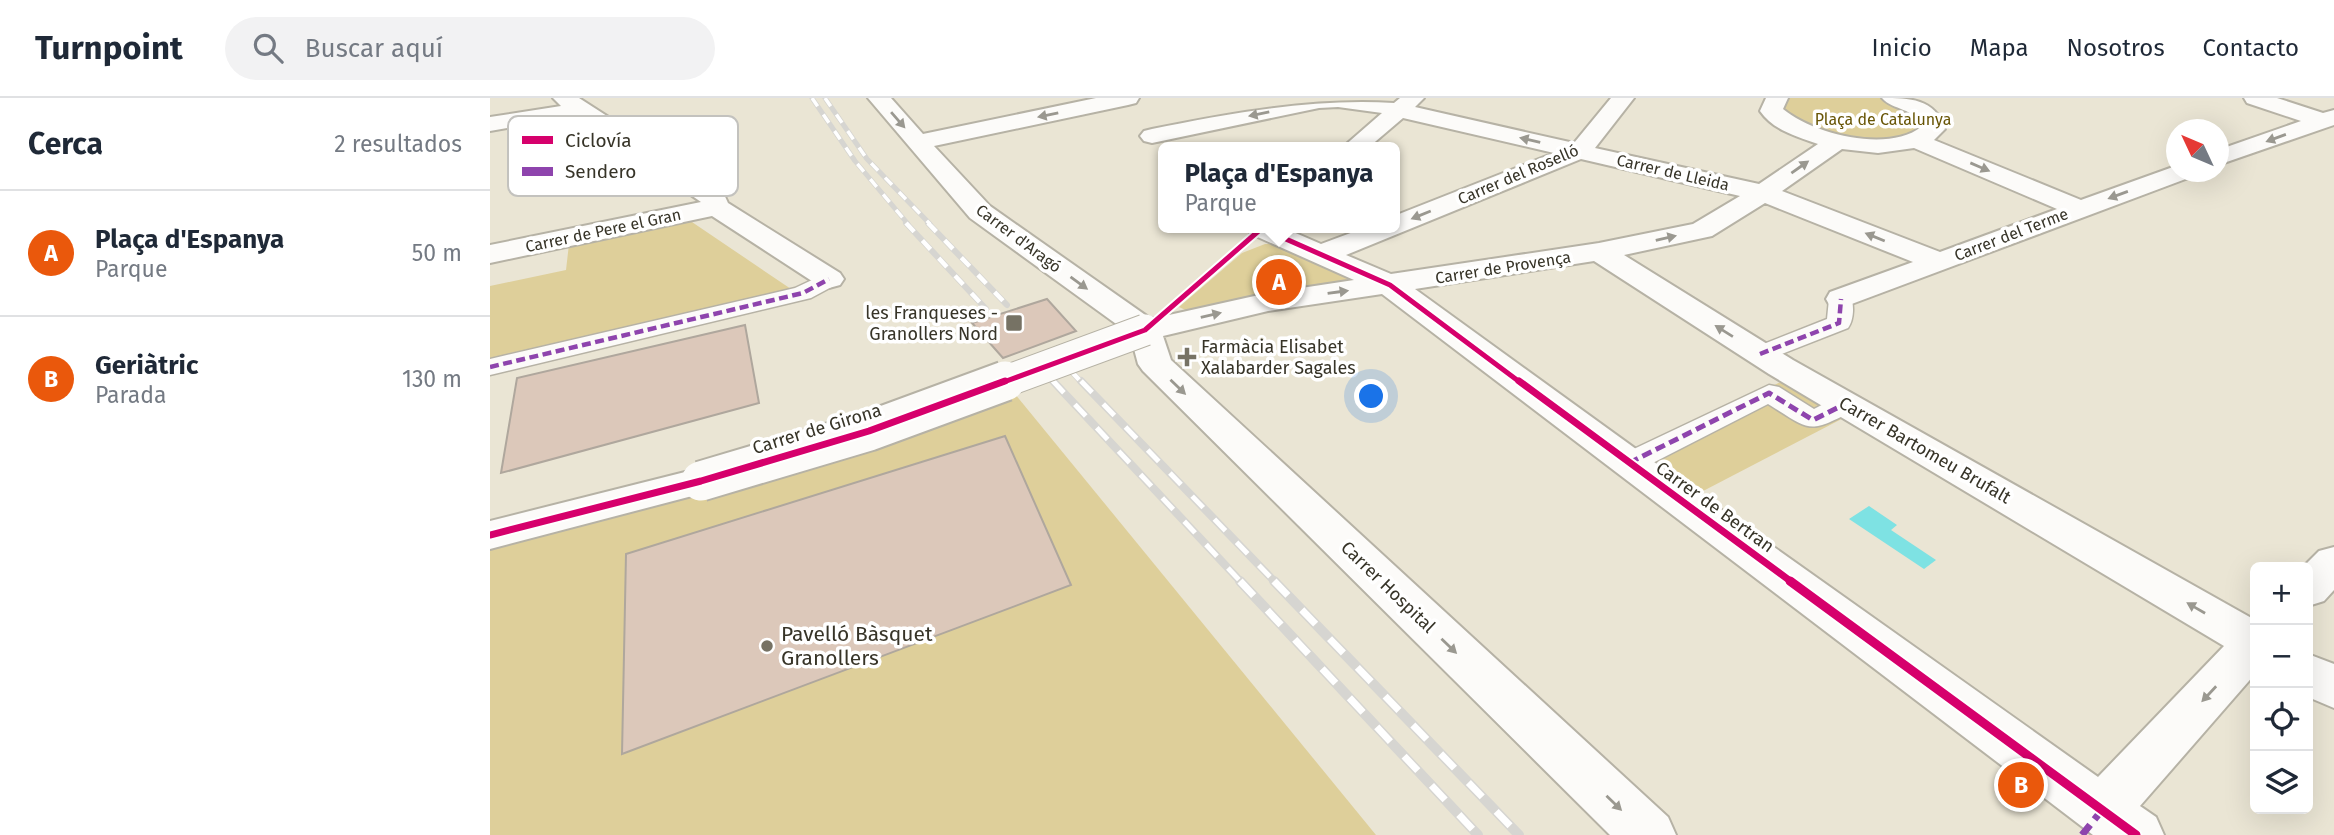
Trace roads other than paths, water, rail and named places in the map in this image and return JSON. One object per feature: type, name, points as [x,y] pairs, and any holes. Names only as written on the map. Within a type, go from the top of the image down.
[{"type":"street","name":"Carrer d'Aragó","points":[[879,98],[980,212],[1145,330]]},
{"type":"street","name":"Carrer del Roselló","points":[[1400,224],[1580,151],[1623,98]]},
{"type":"street","points":[[1774,98],[1772,111],[1778,120],[1810,135],[1837,142],[1881,145],[1917,141],[2079,208]]},
{"type":"street","points":[[1893,98],[1913,105],[1932,120],[1933,129],[1917,141]]},
{"type":"street","points":[[2255,98],[2329,119]]},
{"type":"street","points":[[918,142],[1118,99],[1158,142]]},
{"type":"street","name":"Carrer de Lleida","points":[[1158,142],[1319,101],[1406,104],[1580,151],[1763,193],[1939,262]]},
{"type":"street","points":[[523,116],[573,104],[591,116]]},
{"type":"street","points":[[1361,142],[1406,104]]},
{"type":"street","points":[[2229,154],[2329,119]]},
{"type":"street","points":[[490,124],[508,120]]},
{"type":"street","name":"Carrer de Provença","points":[[1145,330],[1268,302],[1600,252],[1702,230],[1763,193],[1837,142]]},
{"type":"street","name":"Carrer del Terme","points":[[1841,299],[2166,178]]},
{"type":"street","points":[[490,367],[803,293],[829,279],[716,206],[713,196]]},
{"type":"street","name":"Carrer de Pere el Gran","points":[[490,254],[716,206]]},
{"type":"street","name":"Carrer de Bertran","points":[[1274,233],[1324,253],[1390,285],[1629,463],[2107,827]]},
{"type":"street","points":[[1324,253],[1376,233]]},
{"type":"street","name":"Carrer Bartomeu Brufalt","points":[[1600,252],[1760,354],[2250,640]]},
{"type":"street","points":[[1760,354],[1839,323],[1841,299]]},
{"type":"street","name":"Carrer de Girona","points":[[490,535],[701,481],[869,431],[1145,330]]},
{"type":"street","name":"Carrer Hospital","points":[[1145,330],[1154,364],[1648,835]]},
{"type":"street","points":[[1629,463],[1769,393],[1813,420],[1845,404]]},
{"type":"street","points":[[2313,585],[2334,562]]},
{"type":"street","points":[[2107,827],[2250,649]]},
{"type":"street","points":[[2313,676],[2334,688]]},
{"type":"water","points":[[1869,506],[1897,525],[1891,530],[1936,560],[1924,569],[1849,519]]},
{"type":"railway","points":[[812,98],[855,161],[908,224]]},
{"type":"railway","points":[[825,98],[867,159],[930,224]]},
{"type":"railway","points":[[906,223],[986,309]]},
{"type":"railway","points":[[928,223],[1007,305]]},
{"type":"railway","points":[[1071,371],[1082,383]]},
{"type":"railway","points":[[1050,378],[1053,381]]},
{"type":"railway","points":[[1053,381],[1242,583]]},
{"type":"railway","points":[[1081,381],[1276,583]]},
{"type":"railway","points":[[1240,581],[1478,835]]},
{"type":"railway","points":[[1274,581],[1519,835]]},
{"type":"place","name":"Plaça d'Espanya","points":[[1279,282]]},
{"type":"place","name":"les Franqueses - Granollers Nord","points":[[1014,323]]},
{"type":"place","name":"Farmàcia Elisabet Xalabarder Sagales","points":[[1187,357]]},
{"type":"place","name":"Pavelló Bàsquet Granollers","points":[[767,646]]},
{"type":"place","name":"Geriàtric","points":[[2021,785]]},
{"type":"park label","name":"Plaça de Catalunya","points":[[1883,119]]}]
